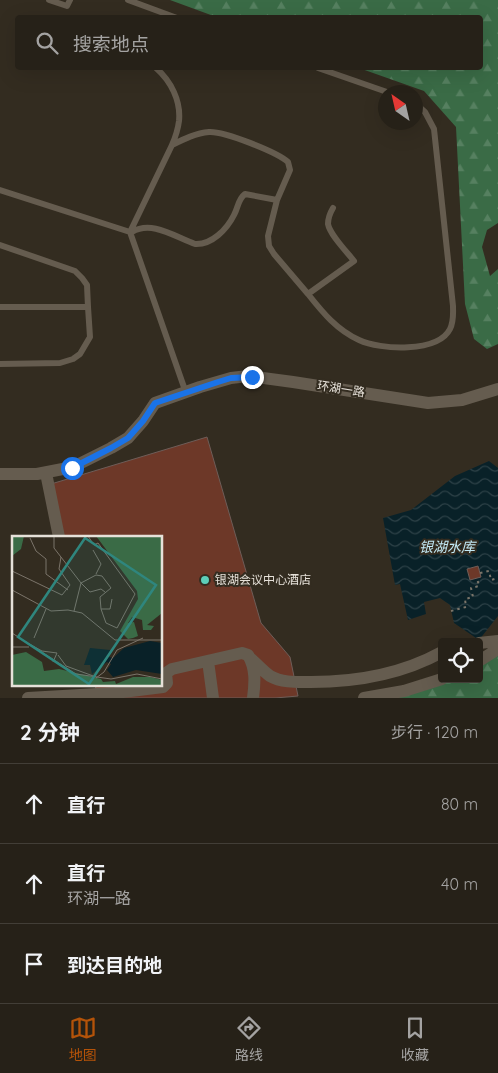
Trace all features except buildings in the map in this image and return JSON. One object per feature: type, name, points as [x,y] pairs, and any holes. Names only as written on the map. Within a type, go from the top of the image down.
[{"type":"street","name":"环湖一路","points":[[0,474],[46,473],[72,468],[128,438],[155,403],[218,382],[248,376],[428,403],[462,400],[498,390]]},
{"type":"street","points":[[46,473],[59,536]]},
{"type":"street","points":[[483,643],[498,641]]},
{"type":"street","points":[[483,658],[498,649]]},
{"type":"street","points":[[28,698],[124,692],[163,687],[166,685],[166,673],[169,670],[242,653],[248,655],[270,676],[284,681],[328,682],[378,676],[423,663],[438,654]]},
{"type":"street","points":[[250,658],[254,677],[253,698]]},
{"type":"street","points":[[208,661],[213,698]]},
{"type":"street","points":[[364,698],[404,691],[438,680]]},
{"type":"lane","points":[[49,0],[66,6],[70,0]]},
{"type":"lane","points":[[128,0],[169,15]]},
{"type":"lane","points":[[158,70],[166,76],[177,98],[179,122],[172,145],[130,232],[186,393]]},
{"type":"lane","points":[[324,70],[378,89]]},
{"type":"lane","points":[[172,145],[198,134],[218,132],[286,160],[290,170],[277,200],[269,227],[269,246],[324,315],[337,326],[361,341],[378,346],[407,348],[422,345],[442,337],[450,330],[453,319],[434,129],[423,110]]},
{"type":"lane","points":[[0,190],[130,232],[140,227],[148,226],[195,244],[208,242],[225,229],[235,214],[240,198],[245,194],[277,200]]},
{"type":"lane","points":[[308,294],[354,260],[332,233],[328,224],[333,208]]},
{"type":"lane","points":[[0,245],[75,271],[82,278],[87,285],[90,337],[74,359],[60,363],[0,364]]},
{"type":"lane","points":[[0,307],[88,307]]},
{"type":"path","points":[[480,573],[489,571],[491,580],[498,578]]},
{"type":"path","points":[[451,611],[466,606],[465,599],[473,597],[471,588],[479,586],[477,578]]},
{"type":"green space","points":[[170,0],[498,0],[498,223],[487,230],[482,247],[490,276],[498,269],[498,344],[487,349],[474,339],[465,304],[456,127],[423,91],[423,85],[407,85],[365,70],[483,70],[483,15],[211,15]]},
{"type":"green space","points":[[498,655],[498,698],[392,698],[438,683],[483,683],[483,663]]},
{"type":"water","name":"银湖水库","points":[[489,461],[498,468],[498,616],[481,638],[476,638],[454,623],[450,605],[440,598],[424,602],[426,614],[408,620],[400,584],[395,585],[383,518],[411,510],[455,476]]},
{"type":"place","name":"银湖会议中心酒店","points":[[205,580]]},
{"type":"route","points":[[72,468],[128,438],[155,403],[231,378],[252,377]]}]
